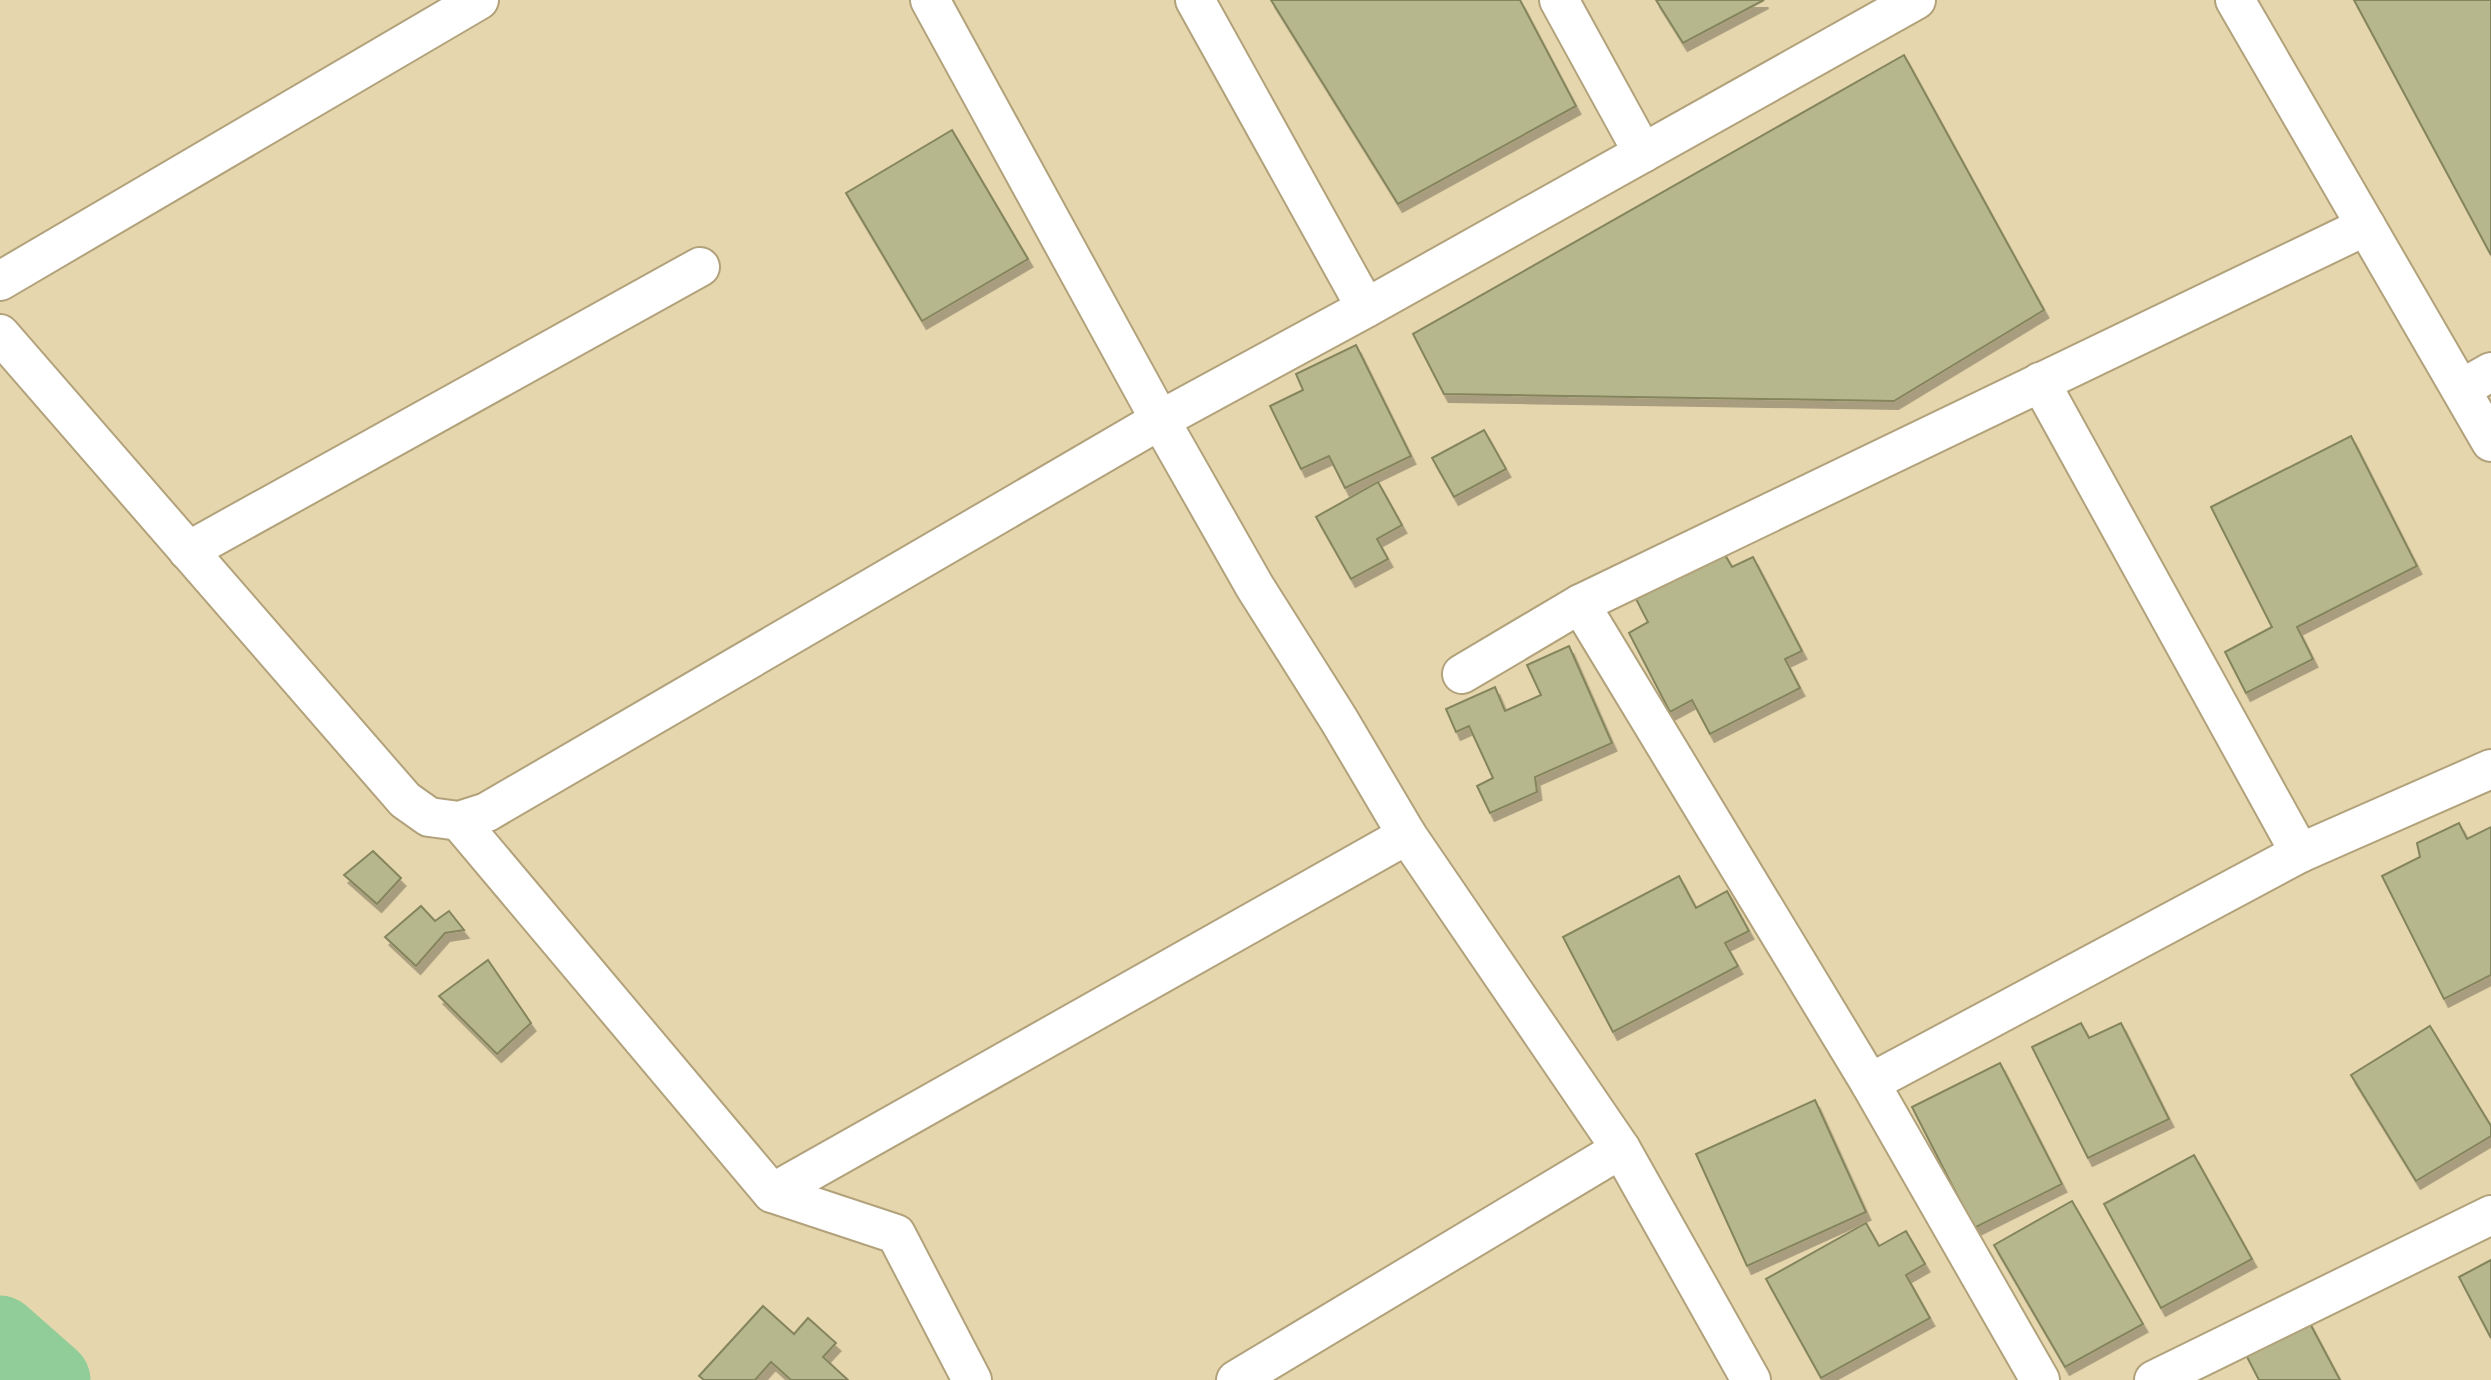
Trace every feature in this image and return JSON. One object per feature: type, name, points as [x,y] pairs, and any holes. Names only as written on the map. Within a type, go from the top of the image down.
[{"type":"street","points":[[0,281],[478,0]]},
{"type":"street","points":[[930,0],[1255,587],[1408,835],[1621,1149],[1751,1380]]},
{"type":"street","points":[[1195,0],[1366,308]]},
{"type":"street","points":[[1559,0],[1643,153]]},
{"type":"street","points":[[0,334],[405,800],[429,817],[458,821],[487,812],[1160,419],[1366,308],[1916,0]]},
{"type":"street","points":[[2235,0],[2366,226],[2476,380],[2491,442]]},
{"type":"street","points":[[1462,674],[1580,604],[2366,226]]},
{"type":"street","points":[[188,551],[700,267]]},
{"type":"street","points":[[2040,382],[2300,853]]},
{"type":"street","points":[[1580,604],[1870,1083],[2040,1380]]},
{"type":"street","points":[[1870,1083],[2300,853],[2491,769]]},
{"type":"street","points":[[458,821],[772,1192],[896,1234],[972,1380]]},
{"type":"street","points":[[772,1192],[1408,835]]},
{"type":"street","points":[[1236,1380],[1621,1149]]},
{"type":"street","points":[[2154,1380],[2491,1215]]},
{"type":"building","points":[[1271,0],[1520,0],[1576,106],[1398,204]]},
{"type":"building","points":[[1656,0],[1764,0],[1683,43]]},
{"type":"building","points":[[2354,0],[2491,0],[2491,255]]},
{"type":"building","points":[[1904,55],[2044,310],[1894,401],[1444,394],[1413,334]]},
{"type":"building","points":[[952,130],[1028,259],[922,321],[846,193]]},
{"type":"building","points":[[1356,345],[1411,456],[1345,488],[1329,456],[1301,469],[1270,406],[1303,390],[1296,374]]},
{"type":"building","points":[[1484,430],[1506,469],[1454,497],[1432,458]]},
{"type":"building","points":[[2351,436],[2417,566],[2297,627],[2313,659],[2246,693],[2225,652],[2272,627],[2211,507]]},
{"type":"building","points":[[1378,482],[1402,525],[1377,539],[1388,559],[1351,579],[1316,517]]},
{"type":"building","points":[[1724,553],[1732,567],[1753,557],[1802,651],[1785,659],[1800,688],[1710,734],[1692,700],[1670,712],[1629,633],[1648,622],[1636,599]]},
{"type":"building","points":[[1569,646],[1612,743],[1535,777],[1537,792],[1490,813],[1477,786],[1493,778],[1469,726],[1456,732],[1446,709],[1495,687],[1505,711],[1541,695],[1527,665]]},
{"type":"building","points":[[2459,823],[2467,839],[2491,827],[2491,975],[2444,999],[2382,876],[2420,857],[2417,843]]},
{"type":"building","points":[[373,851],[401,878],[377,904],[344,875]]},
{"type":"building","points":[[1679,876],[1696,908],[1727,891],[1749,931],[1725,943],[1738,966],[1613,1032],[1563,937]]},
{"type":"building","points":[[421,906],[435,921],[449,911],[464,930],[445,933],[416,966],[385,937]]},
{"type":"building","points":[[488,960],[531,1023],[497,1054],[439,996]]},
{"type":"building","points":[[2081,1023],[2089,1038],[2121,1023],[2169,1119],[2088,1158],[2032,1047]]},
{"type":"building","points":[[2430,1026],[2491,1126],[2491,1136],[2416,1181],[2351,1075]]},
{"type":"building","points":[[2000,1063],[2062,1184],[1974,1228],[1912,1107]]},
{"type":"building","points":[[1815,1100],[1866,1212],[1747,1266],[1696,1154]]},
{"type":"building","points":[[2194,1155],[2252,1259],[2161,1308],[2104,1204]]},
{"type":"building","points":[[2072,1201],[2143,1324],[2065,1367],[1994,1245]]},
{"type":"building","points":[[1866,1223],[1879,1246],[1906,1231],[1925,1264],[1906,1275],[1930,1318],[1821,1378],[1766,1279]]},
{"type":"building","points":[[2491,1260],[2491,1338],[2459,1277]]},
{"type":"building","points":[[763,1306],[794,1334],[808,1318],[836,1343],[823,1357],[848,1380],[791,1380],[771,1362],[755,1380],[704,1380],[699,1376]]},
{"type":"building","points":[[2307,1318],[2340,1380],[2259,1380],[2244,1351]]},
{"type":"waterway","points":[[0,1335],[51,1380]]}]
